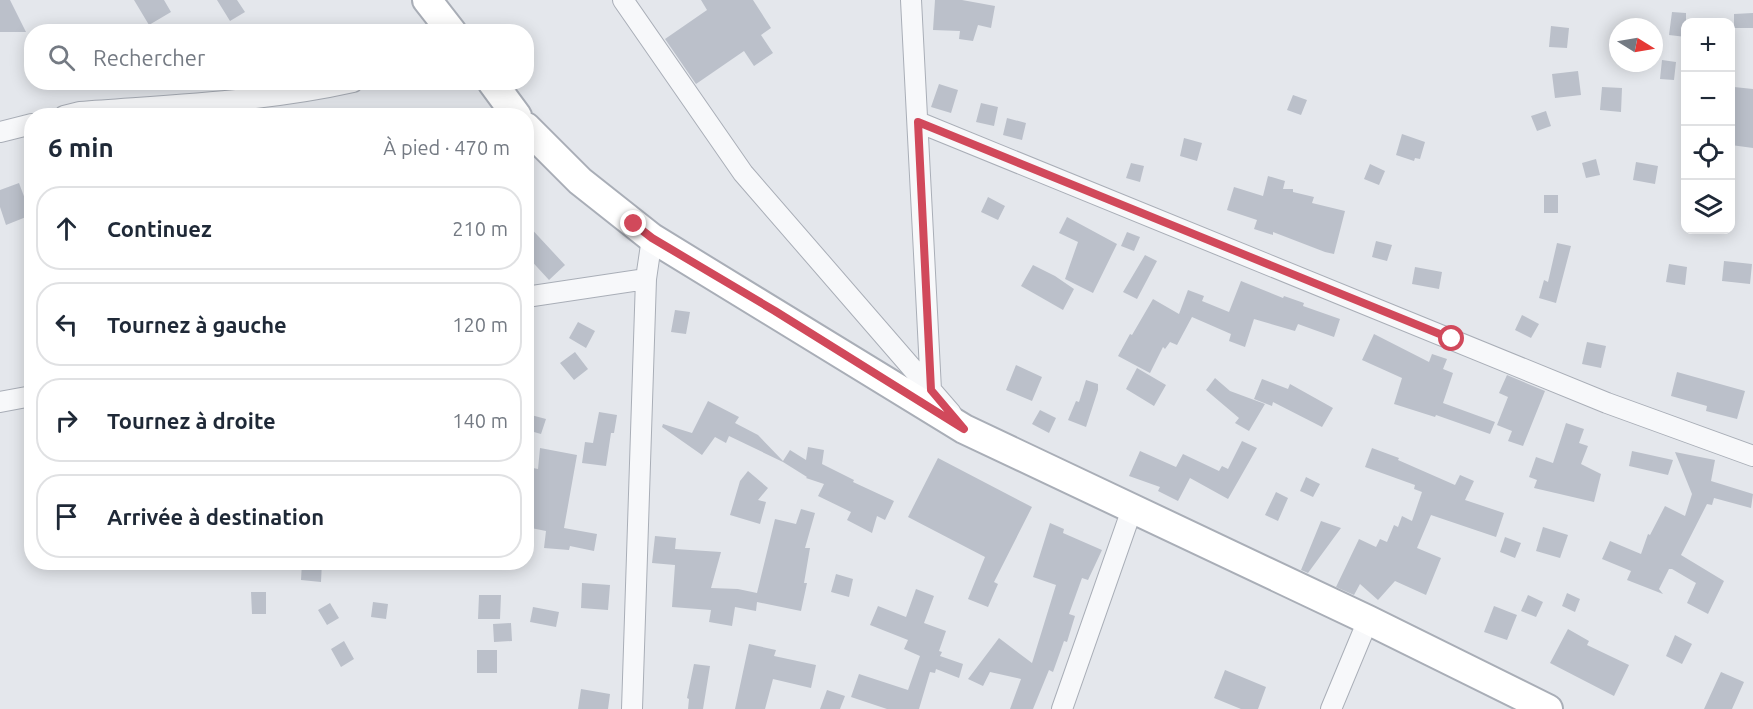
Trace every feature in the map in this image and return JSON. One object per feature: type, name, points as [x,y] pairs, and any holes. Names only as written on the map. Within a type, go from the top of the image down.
[{"type":"main road","points":[[427,0],[446,24]]},
{"type":"main road","points":[[498,90],[511,108]]},
{"type":"main road","points":[[534,135],[580,181],[652,238],[775,311],[964,429],[1368,620],[1548,709]]},
{"type":"street","points":[[623,0],[743,173],[964,429]]},
{"type":"street","points":[[911,0],[931,390]]},
{"type":"street","points":[[132,108],[201,104],[315,90]]},
{"type":"street","points":[[918,122],[1607,403],[1753,456]]},
{"type":"street","points":[[0,132],[24,126]]},
{"type":"street","points":[[632,709],[646,279],[652,238]]},
{"type":"street","points":[[534,296],[646,279]]},
{"type":"street","points":[[0,402],[24,398]]},
{"type":"street","points":[[1062,709],[1132,509]]},
{"type":"street","points":[[1331,709],[1368,620]]},
{"type":"building","points":[[0,0],[10,0],[24,32],[0,32]]},
{"type":"building","points":[[134,0],[164,0],[171,12],[148,24]]},
{"type":"building","points":[[217,0],[237,0],[245,12],[230,21]]},
{"type":"building","points":[[701,0],[753,0],[771,28],[761,35],[773,53],[754,66],[744,51],[696,84],[665,39],[707,10]]},
{"type":"building","points":[[935,0],[962,0],[995,6],[991,28],[978,25],[973,41],[959,39],[960,31],[933,30]]},
{"type":"building","points":[[1672,12],[1686,13],[1686,18],[1681,18],[1681,36],[1669,35]]},
{"type":"building","points":[[1753,13],[1753,28],[1735,28],[1734,14]]},
{"type":"building","points":[[1551,26],[1569,28],[1567,48],[1549,47]]},
{"type":"building","points":[[1663,60],[1676,62],[1674,80],[1660,79],[1661,72],[1663,72]]},
{"type":"building","points":[[1578,71],[1581,95],[1555,98],[1552,74]]},
{"type":"building","points":[[939,84],[958,90],[951,113],[931,107]]},
{"type":"building","points":[[1602,87],[1622,88],[1621,112],[1600,110]]},
{"type":"building","points":[[1735,87],[1753,89],[1753,148],[1735,146]]},
{"type":"building","points":[[1293,95],[1307,100],[1301,115],[1287,110]]},
{"type":"building","points":[[981,103],[998,107],[994,126],[976,122]]},
{"type":"building","points":[[1546,111],[1551,126],[1537,131],[1531,116]]},
{"type":"building","points":[[1007,118],[1026,123],[1022,140],[1003,135]]},
{"type":"building","points":[[1402,134],[1425,142],[1420,159],[1415,158],[1414,161],[1396,155]]},
{"type":"building","points":[[1184,138],[1202,143],[1197,161],[1180,156]]},
{"type":"building","points":[[1596,159],[1600,175],[1586,178],[1582,163]]},
{"type":"building","points":[[1636,162],[1658,166],[1655,184],[1633,180]]},
{"type":"building","points":[[1131,163],[1144,166],[1140,182],[1126,178]]},
{"type":"building","points":[[1370,164],[1385,171],[1379,185],[1364,179]]},
{"type":"building","points":[[1268,176],[1285,181],[1283,189],[1293,189],[1293,192],[1314,197],[1312,203],[1345,211],[1334,254],[1273,232],[1273,235],[1254,229],[1257,220],[1227,210],[1234,187],[1263,196]]},
{"type":"building","points":[[19,183],[24,196],[24,218],[6,225],[0,207],[0,190]]},
{"type":"building","points":[[1544,195],[1558,195],[1558,213],[1544,213]]},
{"type":"building","points":[[988,197],[1005,206],[998,220],[981,212]]},
{"type":"building","points":[[1067,217],[1117,244],[1093,293],[1065,279],[1078,242],[1059,233]]},
{"type":"building","points":[[534,232],[565,265],[549,280],[534,264]]},
{"type":"building","points":[[1127,232],[1140,237],[1134,251],[1121,246]]},
{"type":"building","points":[[1376,241],[1392,245],[1387,261],[1372,257]]},
{"type":"building","points":[[1557,243],[1571,246],[1556,303],[1539,298],[1544,280],[1548,282]]},
{"type":"building","points":[[1145,255],[1157,261],[1137,299],[1123,292]]},
{"type":"building","points":[[1724,261],[1752,264],[1750,284],[1722,281]]},
{"type":"building","points":[[1669,264],[1687,267],[1685,285],[1666,282]]},
{"type":"building","points":[[1033,265],[1074,289],[1063,310],[1021,286]]},
{"type":"building","points":[[1415,267],[1442,272],[1439,289],[1412,284]]},
{"type":"building","points":[[1241,281],[1283,298],[1284,296],[1304,303],[1303,306],[1340,319],[1334,337],[1298,324],[1295,331],[1254,319],[1245,347],[1229,341],[1231,334],[1192,317],[1177,345],[1170,342],[1165,349],[1163,347],[1150,373],[1118,356],[1153,299],[1179,314],[1188,290],[1204,296],[1202,301],[1229,312]]},
{"type":"building","points":[[675,310],[690,312],[686,334],[671,332]]},
{"type":"building","points":[[1522,315],[1539,324],[1531,338],[1515,330]]},
{"type":"building","points":[[578,322],[595,331],[586,348],[569,338]]},
{"type":"building","points":[[1374,334],[1429,362],[1432,354],[1447,359],[1443,369],[1453,373],[1443,403],[1495,422],[1490,434],[1436,415],[1435,417],[1394,404],[1402,378],[1362,360]]},
{"type":"building","points":[[1587,342],[1606,346],[1601,368],[1582,364]]},
{"type":"building","points":[[575,352],[588,369],[574,380],[560,363]]},
{"type":"building","points":[[1016,365],[1042,377],[1032,401],[1006,390]]},
{"type":"building","points":[[1137,368],[1166,385],[1154,406],[1126,389]]},
{"type":"building","points":[[1677,372],[1745,391],[1737,419],[1706,411],[1707,406],[1671,396]]},
{"type":"building","points":[[1507,375],[1545,391],[1523,446],[1508,441],[1512,431],[1497,425],[1508,397],[1499,393]]},
{"type":"building","points":[[1215,378],[1230,391],[1265,404],[1249,431],[1235,423],[1239,418],[1206,390]]},
{"type":"building","points":[[1262,379],[1288,389],[1290,384],[1333,408],[1322,427],[1273,402],[1272,406],[1254,399]]},
{"type":"building","points":[[1086,380],[1098,384],[1098,390],[1086,427],[1068,420],[1076,401],[1079,402]]},
{"type":"building","points":[[708,401],[739,417],[735,423],[758,435],[783,461],[790,450],[806,460],[808,447],[824,450],[822,464],[854,480],[853,482],[894,501],[885,520],[877,516],[872,533],[847,520],[851,512],[818,496],[824,484],[806,478],[783,462],[729,436],[726,443],[715,437],[702,455],[662,427],[663,424],[692,433]]},
{"type":"building","points":[[1040,410],[1056,418],[1049,433],[1032,424]]},
{"type":"building","points":[[599,412],[617,415],[614,433],[611,433],[606,466],[582,463],[585,442],[593,443]]},
{"type":"building","points":[[534,416],[546,419],[541,434],[534,432]]},
{"type":"building","points":[[1566,423],[1584,429],[1579,443],[1588,446],[1581,464],[1601,474],[1594,502],[1534,488],[1537,480],[1529,477],[1536,457],[1553,463]]},
{"type":"building","points":[[1242,441],[1257,448],[1228,499],[1190,478],[1178,501],[1158,491],[1160,487],[1129,476],[1140,451],[1176,467],[1183,454],[1219,471],[1222,466],[1228,469]]},
{"type":"building","points":[[540,448],[577,455],[564,528],[597,534],[594,551],[570,546],[569,550],[544,548],[546,531],[534,529],[534,468],[538,469]]},
{"type":"building","points":[[1372,448],[1399,458],[1398,460],[1455,485],[1460,475],[1474,481],[1465,500],[1504,513],[1496,537],[1431,515],[1417,548],[1441,558],[1426,595],[1395,581],[1378,600],[1360,584],[1354,595],[1336,587],[1359,539],[1376,547],[1380,539],[1387,542],[1394,525],[1398,527],[1402,516],[1412,521],[1422,492],[1414,489],[1415,485],[1365,467]]},
{"type":"building","points":[[1632,451],[1673,460],[1668,475],[1629,466]]},
{"type":"building","points":[[1675,452],[1715,460],[1711,481],[1753,494],[1751,508],[1714,498],[1712,505],[1707,504],[1681,555],[1724,581],[1708,614],[1687,603],[1696,583],[1672,569],[1669,569],[1659,589],[1663,594],[1627,580],[1631,571],[1602,559],[1610,541],[1641,554],[1648,534],[1650,535],[1665,506],[1685,516],[1692,494]]},
{"type":"building","points":[[938,458],[1032,507],[994,582],[998,584],[988,607],[968,599],[985,557],[908,517]]},
{"type":"building","points":[[748,471],[768,488],[758,500],[766,502],[760,524],[730,515],[740,481]]},
{"type":"building","points":[[1306,477],[1320,484],[1313,497],[1300,491]]},
{"type":"building","points":[[1276,492],[1288,498],[1278,521],[1265,515]]},
{"type":"building","points":[[801,509],[815,513],[805,548],[810,548],[804,583],[807,583],[801,611],[757,602],[756,611],[735,607],[732,626],[709,622],[711,610],[672,607],[675,565],[652,563],[655,536],[676,538],[675,549],[721,552],[711,588],[738,589],[757,593],[775,519],[796,524]]},
{"type":"building","points":[[1321,521],[1341,528],[1308,573],[1301,570]]},
{"type":"building","points":[[1050,523],[1064,529],[1063,533],[1102,550],[1088,580],[1082,578],[1069,614],[1075,616],[1067,642],[1064,641],[1053,672],[1049,670],[1033,709],[1010,709],[1021,679],[990,672],[983,686],[968,679],[999,638],[1032,663],[1056,585],[1033,577]]},
{"type":"building","points":[[1543,527],[1568,535],[1560,558],[1536,551]]},
{"type":"building","points":[[1505,537],[1521,543],[1515,558],[1500,552]]},
{"type":"building","points":[[302,570],[322,570],[321,582],[301,580]]},
{"type":"building","points":[[836,574],[853,579],[849,597],[831,592]]},
{"type":"building","points":[[582,583],[610,585],[608,610],[581,608]]},
{"type":"building","points":[[916,589],[934,596],[924,623],[946,631],[939,651],[942,652],[940,656],[963,664],[959,678],[936,669],[935,673],[930,672],[919,709],[887,709],[851,697],[859,674],[908,690],[920,656],[904,649],[908,640],[870,625],[878,606],[906,617]]},
{"type":"building","points":[[251,592],[266,592],[266,614],[252,614]]},
{"type":"building","points":[[1567,593],[1580,599],[1575,612],[1562,606]]},
{"type":"building","points":[[479,595],[501,595],[500,619],[478,619]]},
{"type":"building","points":[[1528,595],[1543,602],[1536,617],[1521,611]]},
{"type":"building","points":[[373,602],[388,604],[386,619],[371,617]]},
{"type":"building","points":[[330,603],[339,618],[327,625],[318,610]]},
{"type":"building","points":[[1494,606],[1517,615],[1507,640],[1484,632]]},
{"type":"building","points":[[533,607],[559,612],[556,627],[530,622]]},
{"type":"building","points":[[511,623],[512,641],[494,642],[493,624]]},
{"type":"building","points":[[1568,629],[1589,641],[1587,645],[1629,665],[1614,696],[1550,663]]},
{"type":"building","points":[[1675,635],[1692,644],[1682,664],[1666,656]]},
{"type":"building","points":[[344,641],[354,659],[341,667],[331,649]]},
{"type":"building","points":[[749,644],[776,650],[774,656],[816,665],[811,688],[773,679],[765,709],[735,709]]},
{"type":"building","points":[[477,650],[497,650],[497,673],[477,673]]},
{"type":"building","points":[[694,664],[710,666],[703,709],[688,709],[689,699],[687,698]]},
{"type":"building","points":[[1225,670],[1266,687],[1258,709],[1241,709],[1214,698]]},
{"type":"building","points":[[1721,672],[1744,682],[1732,709],[1704,709]]},
{"type":"building","points":[[581,689],[610,694],[608,709],[578,709]]},
{"type":"building","points":[[827,690],[845,696],[840,709],[820,709]]},
{"type":"route","points":[[634,224],[652,238],[775,311],[964,429],[931,390],[918,122],[1452,339]]}]
